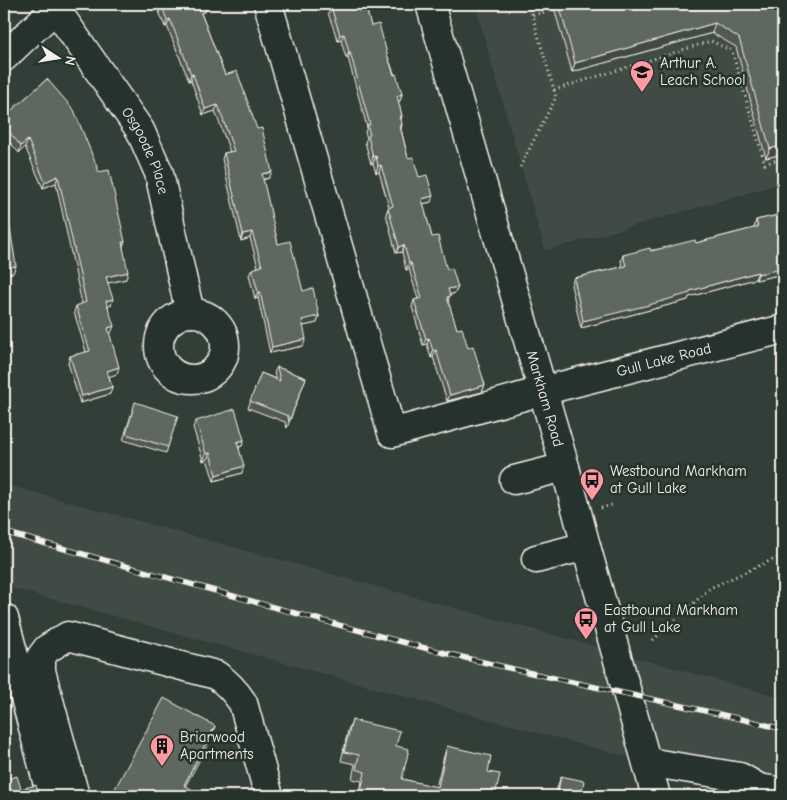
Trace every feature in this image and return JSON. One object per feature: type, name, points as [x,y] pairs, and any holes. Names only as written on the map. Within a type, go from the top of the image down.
[{"type":"street","name":"Gull Lake Road","points":[[268,4],[392,433],[542,391],[783,329]]},
{"type":"street","name":"Markham Road","points":[[430,4],[542,391],[566,467],[586,546],[656,796]]},
{"type":"street","points":[[4,57],[58,6]]},
{"type":"street","name":"Osgoode Place","points":[[58,6],[140,130],[156,165],[190,313]]},
{"type":"street","points":[[514,480],[566,467]]},
{"type":"street","points":[[536,559],[586,546]]},
{"type":"street","points":[[4,618],[51,796]]},
{"type":"street","points":[[75,796],[41,671],[41,657],[46,649],[68,636],[216,675],[226,681],[243,703],[269,796]]},
{"type":"street","points":[[647,762],[740,777],[761,774],[783,777]]},
{"type":"street","points":[[740,777],[760,788],[783,792]]},
{"type":"street","points":[[714,796],[740,777]]},
{"type":"path","points":[[520,166],[556,97],[530,4]]},
{"type":"path","points":[[533,15],[554,9]]},
{"type":"path","points":[[722,46],[725,40]]},
{"type":"path","points":[[554,90],[711,41],[732,51],[765,164],[783,158]]},
{"type":"path","points":[[653,640],[710,588],[783,555]]},
{"type":"shaded area","name":"Arthur A. Leach School","points":[[475,4],[783,4],[783,183],[545,251]]},
{"type":"shaded area","points":[[4,484],[783,698],[783,796],[601,750],[4,586]]},
{"type":"building","points":[[161,4],[208,4],[199,8],[225,75],[237,71],[257,129],[262,128],[272,172],[262,174],[278,244],[290,241],[303,291],[313,288],[319,316],[302,320],[306,339],[272,347],[260,292],[258,292],[252,269],[262,266],[252,232],[243,234],[224,153],[234,151],[218,105],[205,109],[193,74],[191,74],[170,19],[167,20]]},
{"type":"building","points":[[332,4],[365,4],[371,26],[379,24],[388,57],[402,94],[397,96],[402,116],[400,116],[402,125],[400,126],[408,158],[413,157],[419,177],[427,175],[433,196],[422,199],[432,237],[438,236],[447,270],[452,268],[458,287],[448,289],[450,296],[447,297],[457,329],[462,328],[468,348],[473,346],[485,385],[450,395],[436,350],[433,351],[429,338],[426,339],[414,300],[422,298],[404,245],[399,247],[388,208],[393,206],[381,165],[378,166],[376,156],[373,157],[368,136],[370,135],[367,125],[370,125],[350,52],[344,34],[340,35],[331,7],[333,6]]},
{"type":"building","points":[[559,4],[783,4],[783,145],[770,149],[739,38],[715,23],[575,63]]},
{"type":"building","points":[[47,79],[74,110],[99,172],[109,170],[125,242],[122,242],[128,272],[106,277],[113,299],[106,301],[114,326],[108,328],[119,367],[107,371],[112,387],[82,396],[70,356],[90,351],[76,306],[86,302],[58,176],[45,182],[28,140],[21,146],[4,126],[4,117]]},
{"type":"building","points":[[783,214],[783,258],[778,259],[780,269],[758,274],[758,272],[690,291],[690,293],[649,305],[583,321],[574,278],[626,266],[623,255],[650,248],[651,251],[695,240],[696,243],[758,227],[756,220]]},
{"type":"building","points":[[9,221],[16,266],[4,268],[4,222]]},
{"type":"building","points":[[277,367],[306,378],[289,422],[288,416],[250,401],[261,373],[280,381]]},
{"type":"building","points":[[135,402],[178,416],[168,447],[126,434]]},
{"type":"building","points":[[235,409],[244,440],[237,442],[244,466],[216,475],[210,453],[206,454],[196,421]]},
{"type":"building","name":"Briarwood Apartments","points":[[164,698],[215,726],[184,785],[204,796],[111,796]]},
{"type":"building","points":[[352,720],[400,731],[396,746],[409,749],[402,779],[438,787],[447,746],[491,756],[488,772],[500,774],[495,796],[360,796],[365,772],[356,769],[359,755],[344,752]]},
{"type":"building","points":[[17,776],[21,789],[36,785],[39,796],[4,796],[4,780]]},
{"type":"building","points":[[561,776],[584,781],[581,796],[557,796]]},
{"type":"railway","points":[[4,532],[425,648],[783,729]]},
{"type":"place","name":"Arthur A. Leach School","points":[[642,93]]},
{"type":"place","name":"Westbound Markham at Gull Lake","points":[[592,501]]},
{"type":"place","name":"Eastbound Markham at Gull Lake","points":[[586,640]]},
{"type":"place","name":"Briarwood Apartments","points":[[162,767]]}]
